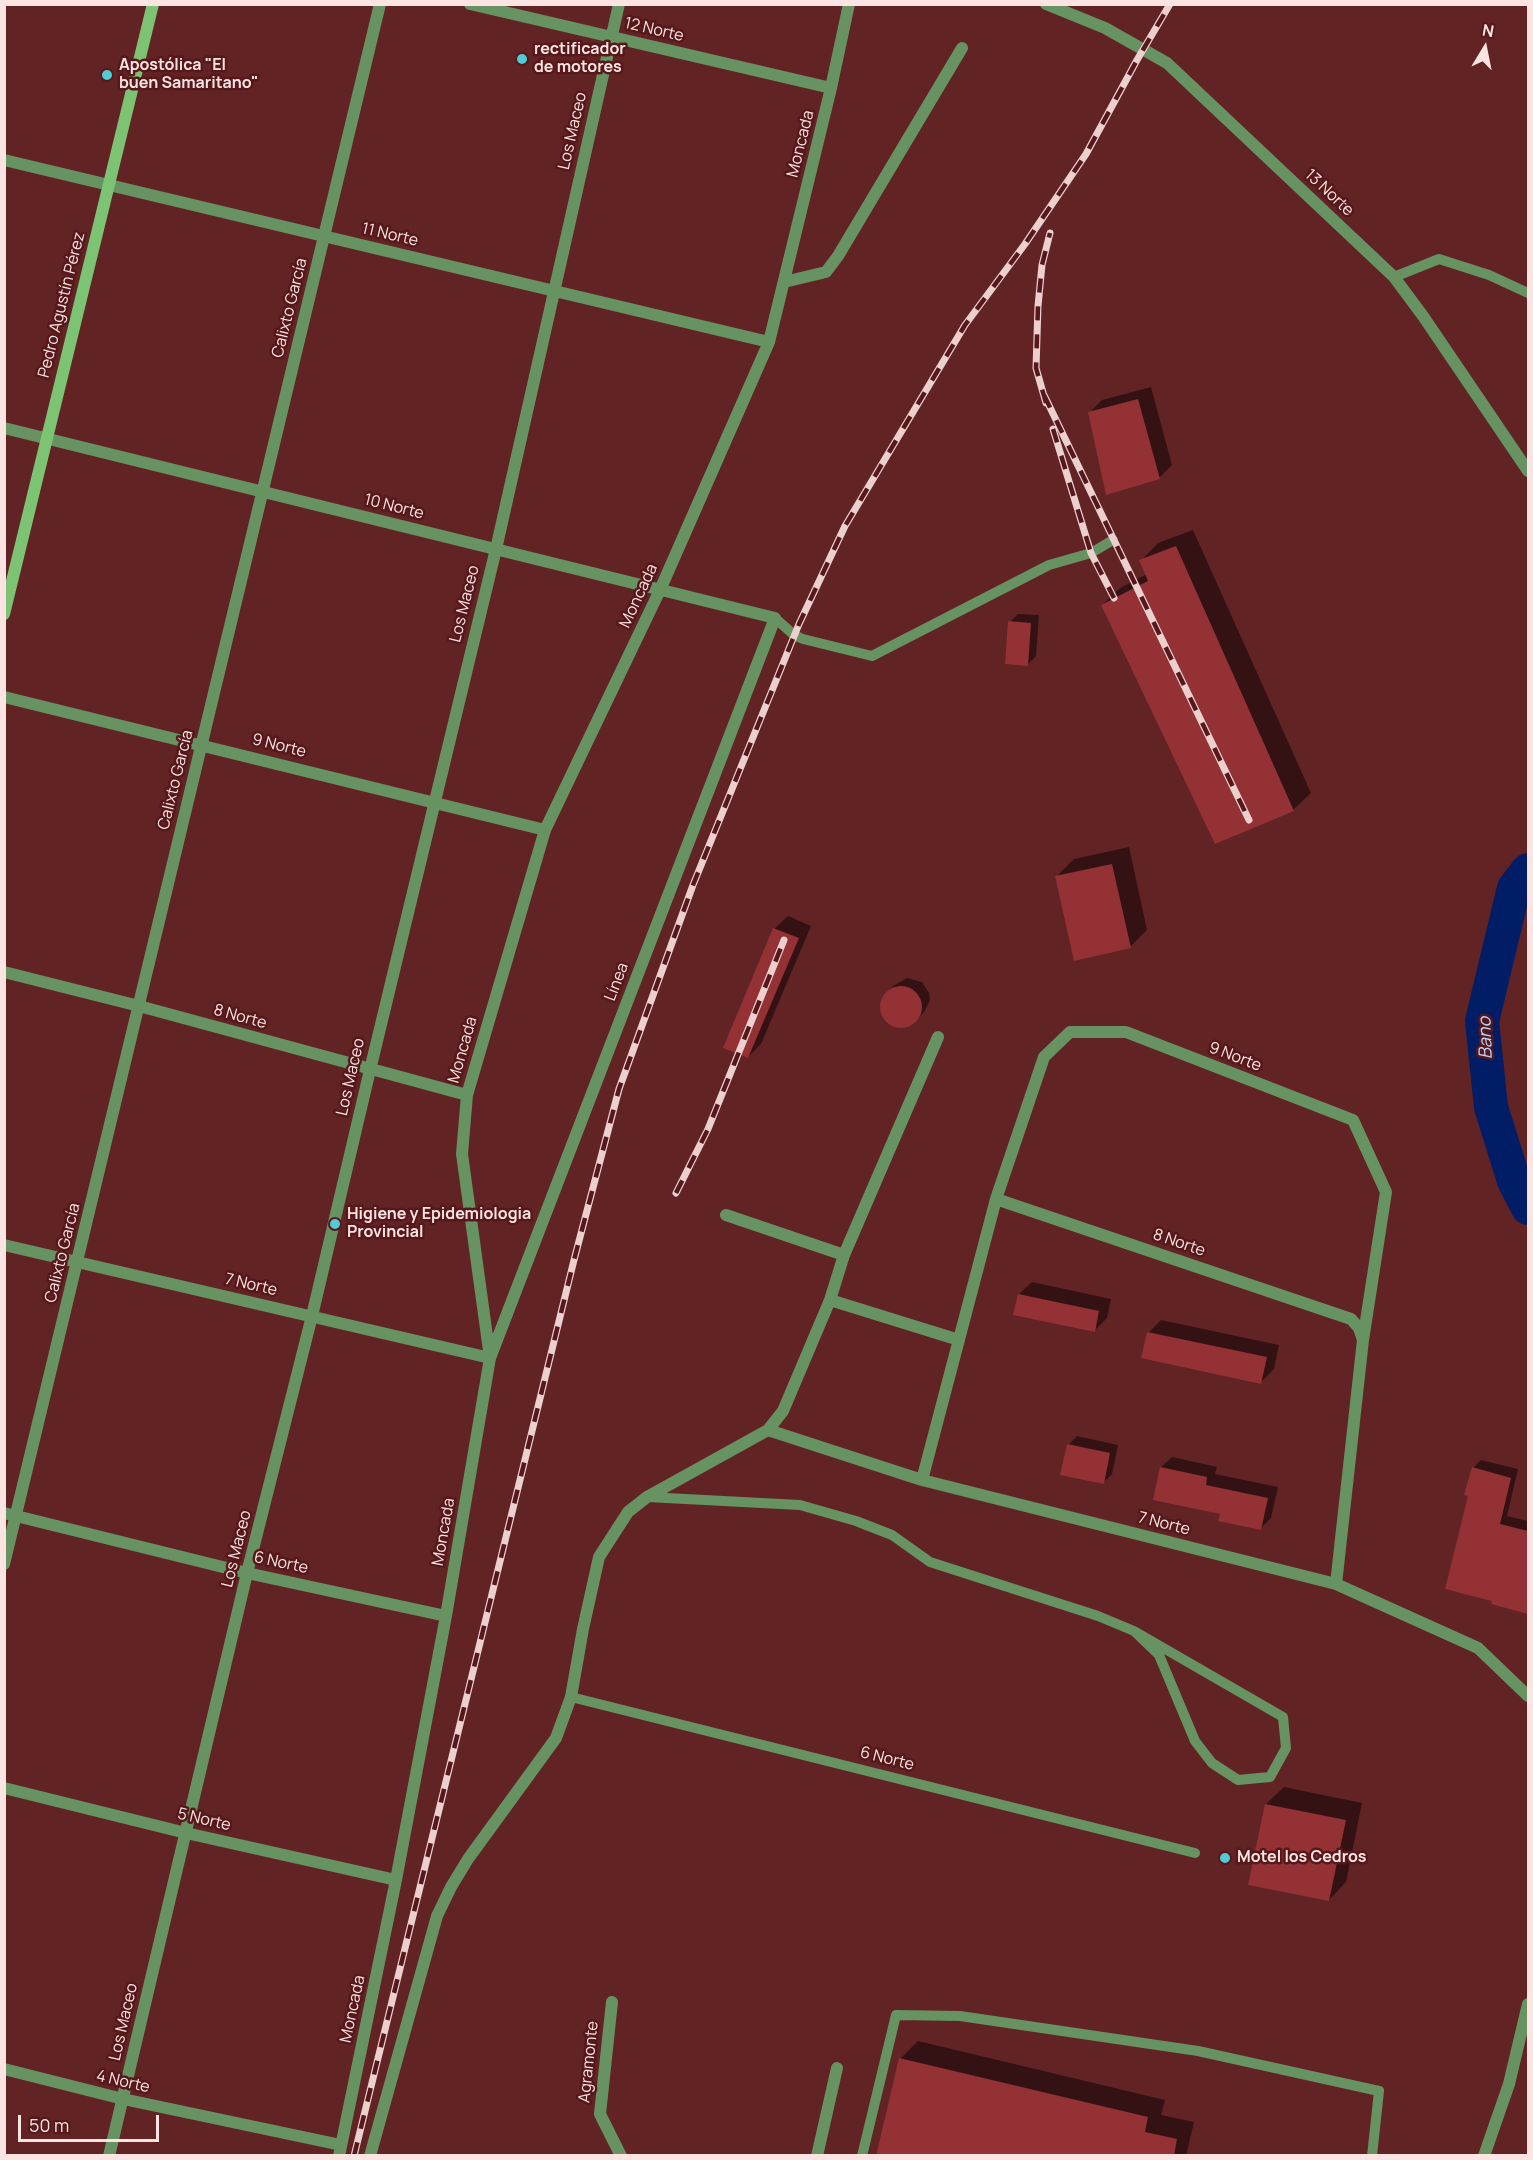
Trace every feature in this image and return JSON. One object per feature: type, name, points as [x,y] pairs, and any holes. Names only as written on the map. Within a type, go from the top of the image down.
[{"type":"main road","name":"Pedro Agustín Pérez","points":[[4,615],[153,4]]},
{"type":"street","name":"Calixto García","points":[[4,1564],[10,1514],[77,1262],[380,4]]},
{"type":"street","name":"12 Norte","points":[[470,4],[831,88]]},
{"type":"street","name":"Los Maceo","points":[[109,2156],[496,549],[619,4]]},
{"type":"street","name":"Moncada","points":[[340,2150],[396,1880],[446,1616],[490,1358],[462,1154],[467,1095],[545,830],[660,590],[769,342],[831,88],[849,4]]},
{"type":"street","name":"13 Norte","points":[[1046,4],[1105,28],[1167,63],[1394,277],[1528,471]]},
{"type":"street","points":[[784,282],[826,272],[838,256],[962,48]]},
{"type":"street","name":"11 Norte","points":[[4,160],[769,342]]},
{"type":"street","name":"10 Norte","points":[[4,428],[775,618]]},
{"type":"street","name":"Línea","points":[[490,1358],[775,618]]},
{"type":"street","name":"9 Norte","points":[[4,697],[545,830]]},
{"type":"street","name":"8 Norte","points":[[4,972],[139,1006],[467,1095]]},
{"type":"street","name":"9 Norte","points":[[996,1199],[1044,1057],[1070,1032],[1126,1032],[1353,1120],[1386,1192],[1363,1340],[1336,1584]]},
{"type":"street","points":[[374,2155],[437,1916],[468,1859],[556,1738],[571,1697],[599,1557],[628,1512],[647,1497],[768,1430],[783,1411],[830,1300],[844,1255],[938,1036]]},
{"type":"street","points":[[922,1480],[996,1199]]},
{"type":"street","name":"8 Norte","points":[[996,1199],[1351,1319],[1359,1328],[1363,1340]]},
{"type":"street","points":[[726,1215],[844,1255]]},
{"type":"street","name":"7 Norte","points":[[4,1245],[490,1358]]},
{"type":"street","points":[[830,1300],[959,1340]]},
{"type":"street","name":"7 Norte","points":[[768,1430],[922,1480],[1336,1584],[1478,1648],[1528,1696]]},
{"type":"street","name":"6 Norte","points":[[10,1514],[248,1573],[446,1616]]},
{"type":"street","name":"5 Norte","points":[[4,1788],[186,1833],[396,1880]]},
{"type":"street","name":"Agramonte","points":[[612,2002],[600,2114],[621,2156]]},
{"type":"street","points":[[1484,2156],[1509,2084],[1528,2004]]},
{"type":"street","points":[[817,2156],[837,2068]]},
{"type":"street","name":"4 Norte","points":[[4,2069],[340,2150]]},
{"type":"lane","points":[[1394,277],[1439,259],[1489,275],[1528,293]]},
{"type":"lane","points":[[775,618],[794,635],[803,639],[872,656],[1049,565],[1090,553],[1113,540]]},
{"type":"lane","points":[[647,1497],[800,1505],[856,1521],[892,1535],[930,1562],[1098,1616],[1134,1631],[1283,1717],[1286,1748],[1270,1777],[1238,1780],[1212,1763],[1195,1741],[1158,1655],[1134,1631]]},
{"type":"lane","name":"6 Norte","points":[[571,1697],[1195,1853]]},
{"type":"lane","points":[[862,2156],[896,2016],[960,2016],[1198,2051],[1379,2091],[1372,2156]]},
{"type":"building","points":[[1138,399],[1160,479],[1106,495],[1088,412]]},
{"type":"building","points":[[1176,546],[1294,811],[1215,844],[1101,605],[1148,581],[1139,560]]},
{"type":"building","points":[[1008,621],[1031,623],[1028,666],[1005,664]]},
{"type":"building","points":[[1112,864],[1131,948],[1074,961],[1055,876]]},
{"type":"building","points":[[773,928],[799,938],[748,1058],[723,1048]]},
{"type":"building","points":[[901,986],[909,987],[916,992],[921,999],[921,1015],[916,1022],[909,1027],[901,1028],[893,1027],[886,1022],[881,1015],[880,1007],[881,999],[886,992],[893,987]]},
{"type":"building","points":[[1018,1294],[1099,1311],[1095,1332],[1013,1315]]},
{"type":"building","points":[[1147,1332],[1267,1357],[1261,1384],[1141,1358]]},
{"type":"building","points":[[1067,1444],[1110,1453],[1104,1484],[1060,1475]]},
{"type":"building","points":[[1160,1467],[1207,1477],[1206,1485],[1268,1498],[1261,1530],[1218,1521],[1220,1514],[1153,1500]]},
{"type":"building","points":[[1472,1467],[1511,1478],[1500,1524],[1528,1531],[1528,1614],[1491,1604],[1492,1601],[1445,1589],[1468,1496],[1464,1495]]},
{"type":"building","points":[[1265,1804],[1346,1820],[1329,1901],[1248,1885]]},
{"type":"building","points":[[899,2058],[1148,2117],[1145,2132],[1177,2139],[1174,2156],[876,2156]]},
{"type":"waterway","name":"Bano","points":[[1528,870],[1514,888],[1482,1021],[1491,1107],[1514,1181],[1528,1208]]},
{"type":"railway","points":[[354,2156],[574,1260],[619,1089],[693,885],[799,624],[845,526],[965,325],[1025,244],[1086,154],[1170,4]]},
{"type":"railway","points":[[1046,403],[1036,368],[1042,265],[1050,233]]},
{"type":"railway","points":[[1044,395],[1249,820]]},
{"type":"railway","points":[[1053,429],[1091,553],[1114,598]]},
{"type":"railway","points":[[676,1193],[708,1129],[784,940]]},
{"type":"place","name":"rectificador de motores","points":[[522,59]]},
{"type":"place","name":"Apostólica \"El buen Samaritano\"","points":[[107,75]]},
{"type":"place","name":"Higiene y Epidemiologia Provincial","points":[[335,1224]]},
{"type":"place","name":"Motel los Cedros","points":[[1225,1858]]}]
